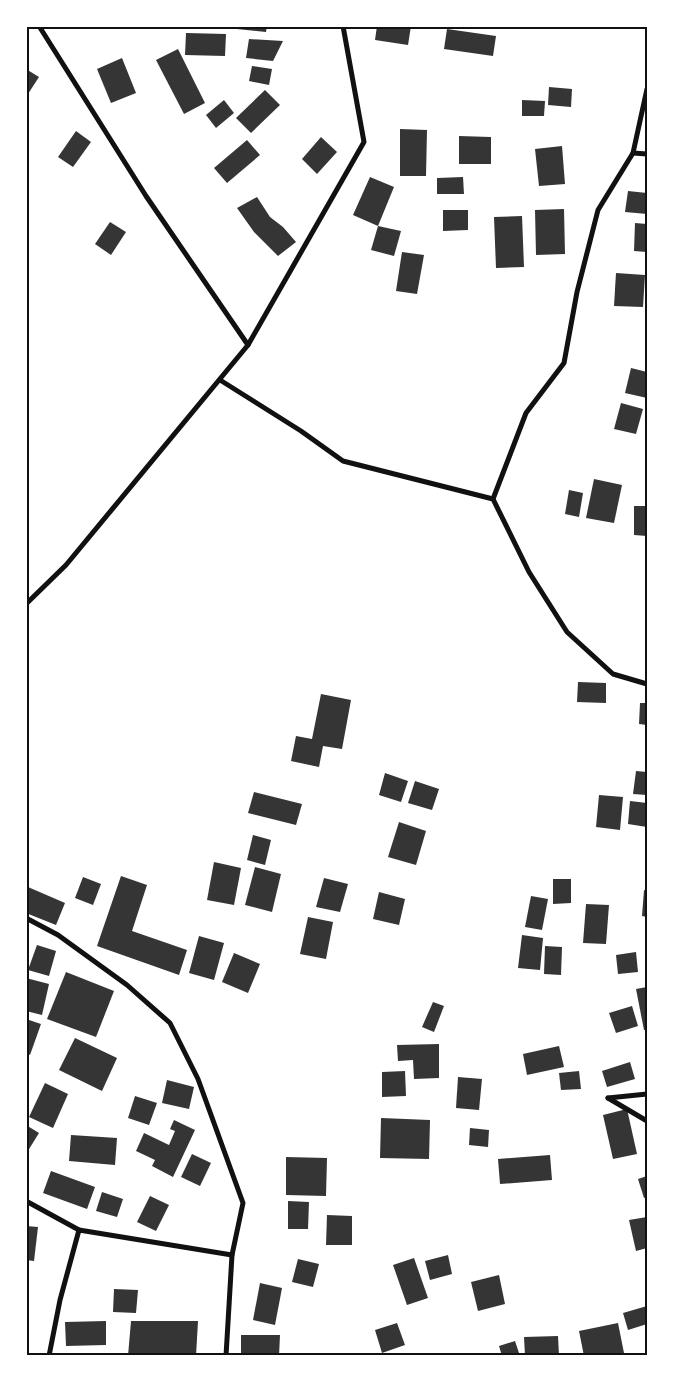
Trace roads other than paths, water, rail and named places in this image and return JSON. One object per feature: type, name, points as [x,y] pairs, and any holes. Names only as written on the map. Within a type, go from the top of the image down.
[{"type":"street","points":[[40,26],[146,196],[248,345]]},
{"type":"street","points":[[26,604],[66,565],[248,345],[364,142],[343,26]]},
{"type":"street","points":[[647,89],[633,153],[598,210],[578,292],[564,363],[526,414],[493,499],[529,572],[567,632],[613,674],[647,684]]},
{"type":"street","points":[[633,153],[647,154]]},
{"type":"street","points":[[220,380],[343,461],[493,499]]},
{"type":"street","points":[[26,918],[58,936],[127,985],[170,1023],[198,1079],[243,1204],[232,1255],[226,1356]]},
{"type":"street","points":[[647,1094],[608,1098],[647,1121]]},
{"type":"street","points":[[26,1201],[80,1230],[232,1255]]},
{"type":"street","points":[[49,1356],[60,1300],[80,1230]]}]
